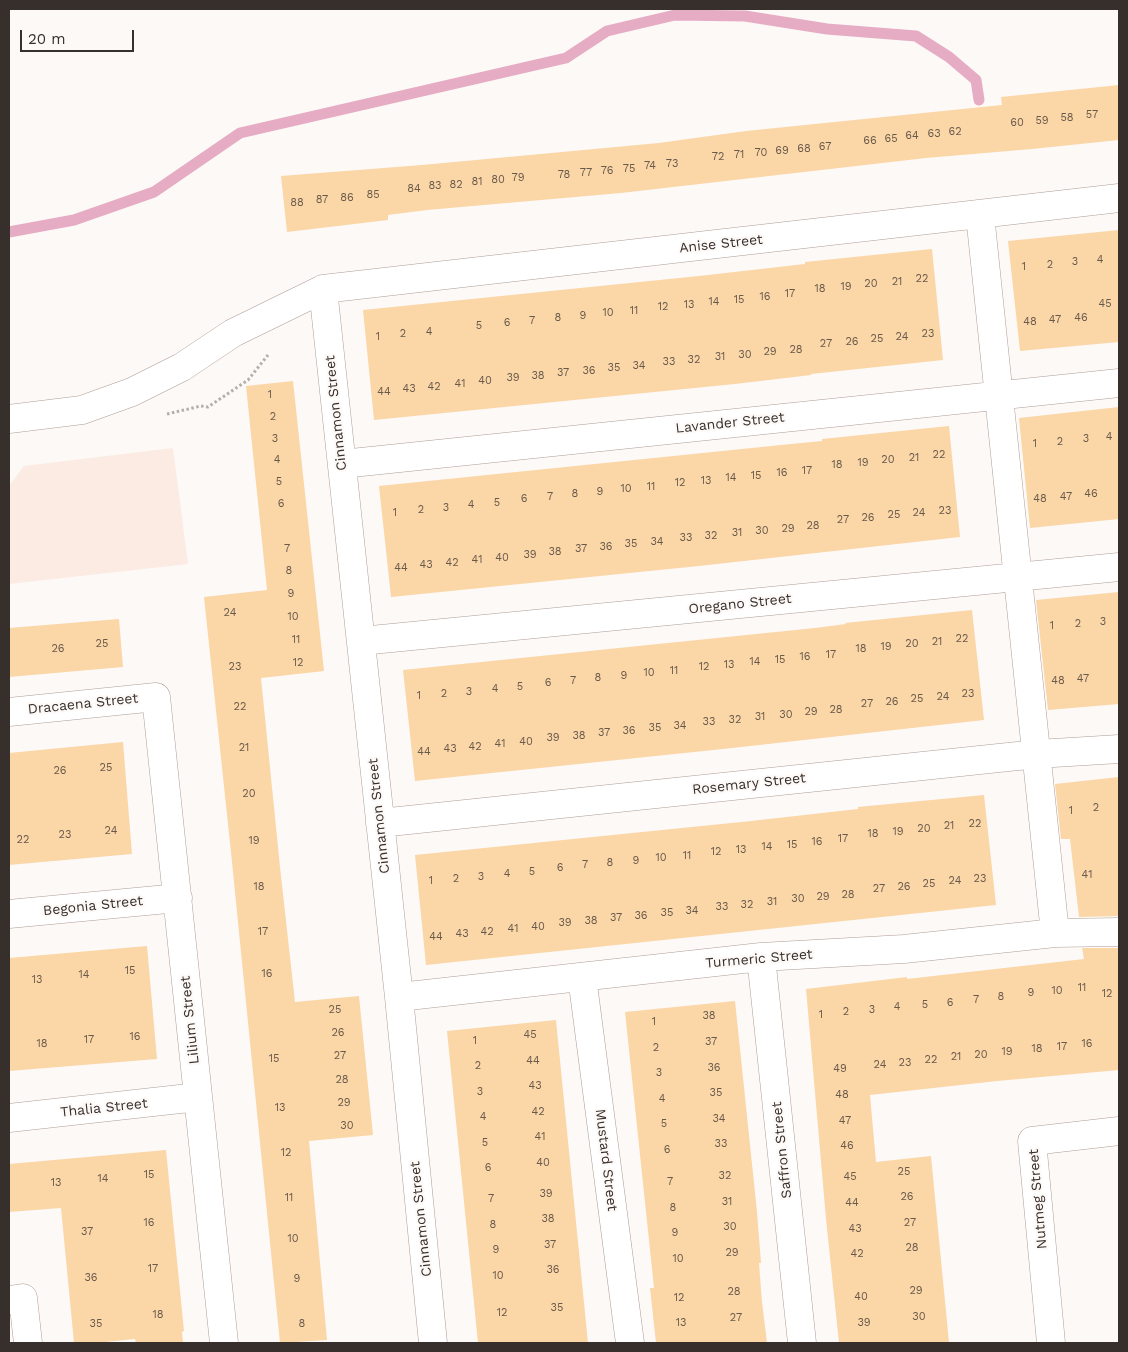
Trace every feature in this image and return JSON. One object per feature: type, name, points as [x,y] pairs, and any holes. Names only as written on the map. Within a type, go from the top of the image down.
[{"type":"street","name":"Anise Street","points":[[9,419],[82,410],[132,392],[182,367],[233,333],[323,289],[1119,198]]},
{"type":"street","points":[[980,215],[1038,754],[1055,933]]},
{"type":"street","name":"Cinnamon Street","points":[[323,289],[434,1343]]},
{"type":"street","name":"Lavander Street","points":[[342,464],[1119,383]]},
{"type":"street","name":"Oregano Street","points":[[361,641],[1119,567]]},
{"type":"street","name":"Dracaena Street","points":[[9,712],[156,697]]},
{"type":"street","name":"Lilium Street","points":[[156,697],[224,1343]]},
{"type":"street","name":"Rosemary Street","points":[[380,823],[1038,754],[1119,749]]},
{"type":"street","name":"Begonia Street","points":[[9,914],[178,898]]},
{"type":"street","name":"Turmeric Street","points":[[399,997],[762,957],[904,950],[1055,933],[1119,932]]},
{"type":"street","name":"Saffron Street","points":[[762,957],[802,1343]]},
{"type":"street","name":"Mustard Street","points":[[582,977],[630,1343]]},
{"type":"street","name":"Thalia Street","points":[[9,1118],[198,1097]]},
{"type":"street","name":"Nutmeg Street","points":[[1051,1343],[1032,1141],[1119,1131]]},
{"type":"street","points":[[9,1300],[23,1298],[28,1343]]},
{"type":"shaded area","points":[[173,448],[188,564],[9,584],[9,486],[24,466]]},
{"type":"building","points":[[1119,85],[1119,140],[926,158],[621,193],[427,210],[388,215],[388,220],[287,232],[281,176],[659,143],[746,131],[1002,105],[1001,97]]},
{"type":"building","points":[[1119,230],[1119,342],[1020,351],[1008,241]]},
{"type":"building","points":[[932,249],[943,360],[735,384],[374,420],[363,310],[699,276],[805,264],[805,262]]},
{"type":"building","points":[[293,381],[324,671],[261,678],[280,867],[295,1002],[359,996],[373,1135],[309,1141],[327,1340],[280,1343],[204,597],[267,590],[246,386]]},
{"type":"building","points":[[1119,407],[1119,519],[1030,528],[1019,418]]},
{"type":"building","points":[[949,426],[960,537],[391,597],[379,486],[822,441],[822,439]]},
{"type":"building","points":[[1119,592],[1119,704],[1048,710],[1036,600]]},
{"type":"building","points":[[972,610],[984,720],[415,781],[403,670]]},
{"type":"building","points":[[119,619],[123,667],[9,677],[9,628]]},
{"type":"building","points":[[123,742],[132,854],[9,865],[9,753]]},
{"type":"building","points":[[1119,777],[1119,916],[1079,917],[1070,839],[1061,839],[1055,784]]},
{"type":"building","points":[[984,795],[996,905],[426,965],[415,855]]},
{"type":"building","points":[[147,946],[157,1059],[9,1071],[9,958]]},
{"type":"building","points":[[1082,948],[1119,948],[1119,1070],[870,1095],[876,1162],[931,1156],[949,1343],[839,1343],[806,989],[1084,959]]},
{"type":"building","points":[[735,1001],[757,1212],[761,1263],[759,1263],[767,1343],[656,1343],[650,1288],[654,1288],[625,1012]]},
{"type":"building","points":[[556,1020],[588,1343],[478,1343],[447,1031]]},
{"type":"building","points":[[166,1150],[184,1331],[182,1332],[183,1343],[136,1343],[135,1339],[74,1343],[61,1208],[9,1212],[9,1164]]},
{"type":"waterway","points":[[9,232],[74,220],[154,192],[240,133],[566,58],[607,31],[675,15],[745,16],[827,29],[916,36],[949,57],[976,80],[979,100]]}]
